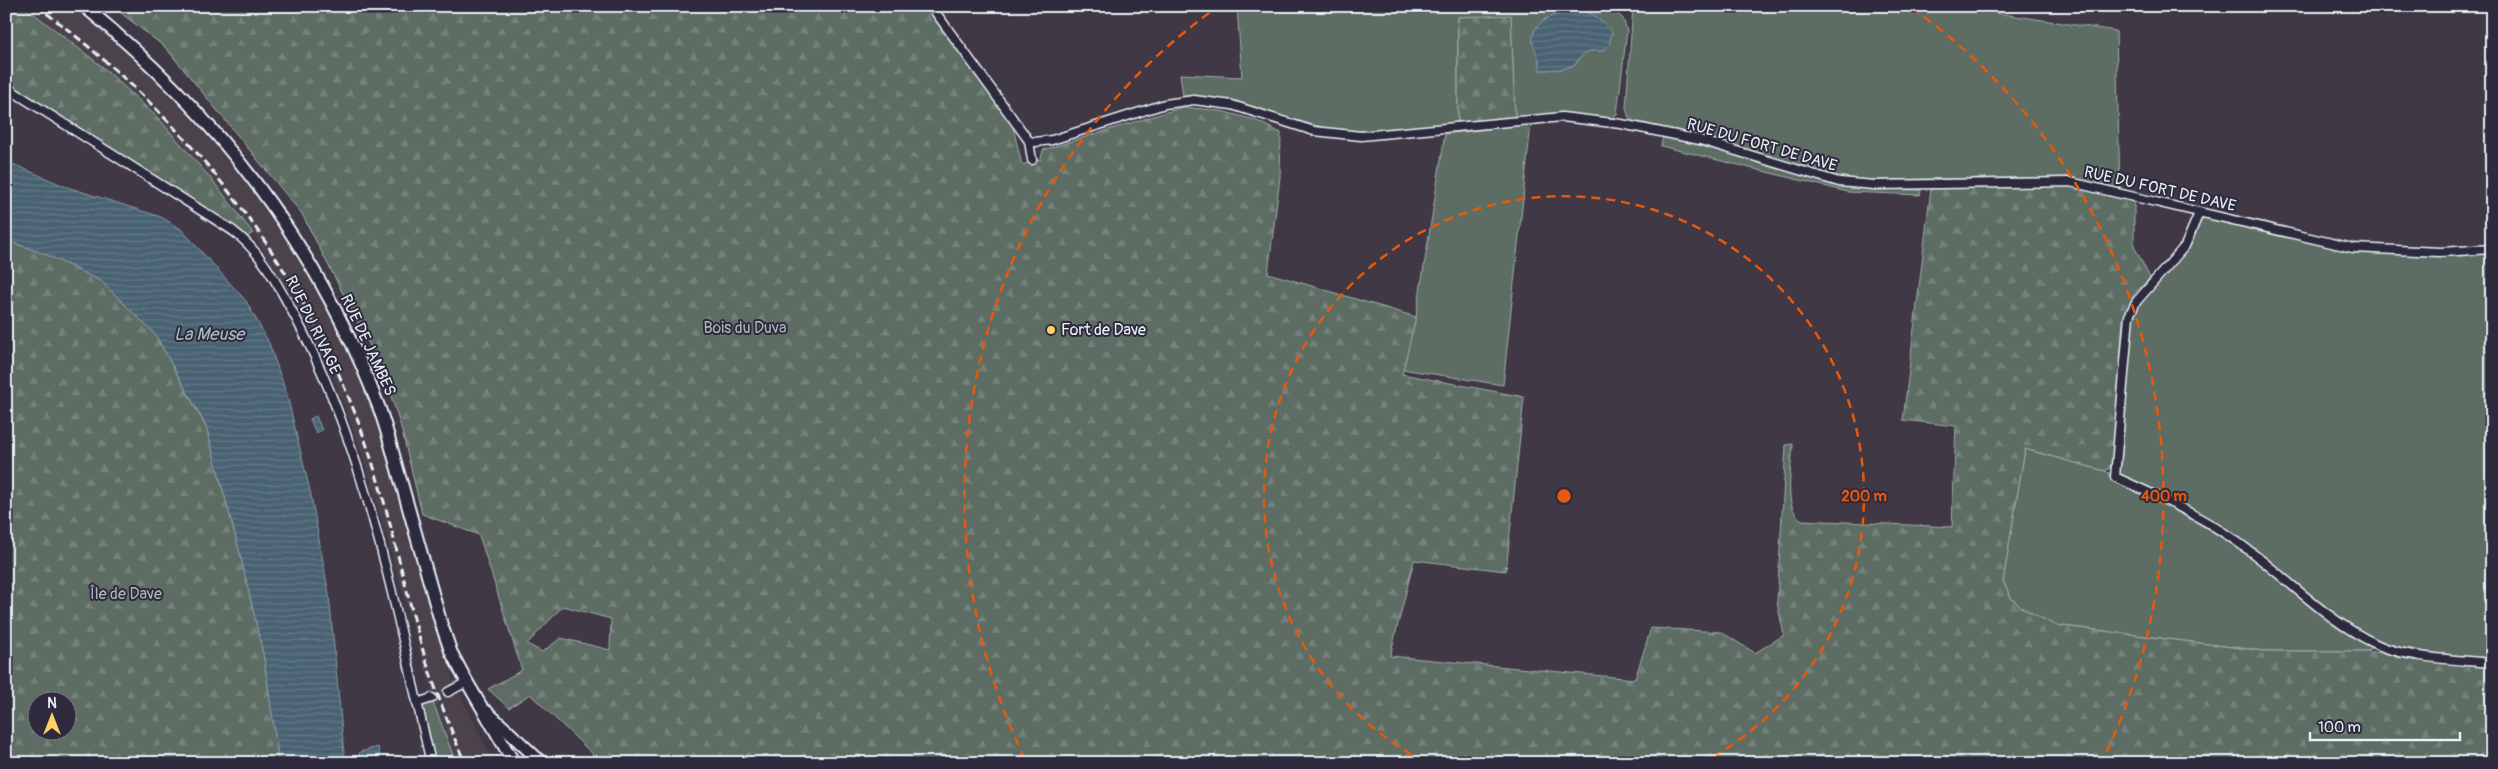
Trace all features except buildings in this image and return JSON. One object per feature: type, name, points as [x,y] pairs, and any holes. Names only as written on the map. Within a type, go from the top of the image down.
[{"type":"main road","name":"RUE DE JAMBES","points":[[84,6],[157,69],[215,131],[261,189],[314,271],[359,361],[378,406],[451,652],[514,763]]},
{"type":"main road","points":[[481,707],[511,732],[542,763]]},
{"type":"street","points":[[931,6],[1029,141],[1032,160]]},
{"type":"street","name":"RUE DU RIVAGE","points":[[6,87],[232,230],[253,247],[267,266],[308,342],[350,439],[390,587],[432,763]]},
{"type":"street","name":"RUE DU FORT DE DAVE","points":[[1029,141],[1052,140],[1165,104],[1194,100],[1232,105],[1314,131],[1361,136],[1562,117],[1621,124],[1700,140],[1839,182],[1874,185],[2070,182],[2199,213],[2359,248],[2440,252],[2492,249]]},
{"type":"street","points":[[2199,213],[2185,246],[2136,302],[2129,316],[2126,332],[2115,477],[2177,505],[2229,536],[2332,619],[2377,645],[2408,653],[2492,663]]},
{"type":"street","points":[[448,692],[467,682]]},
{"type":"street","points":[[417,703],[432,698]]},
{"type":"shaded area","points":[[24,6],[84,6],[157,69],[292,234],[378,406],[407,520],[453,681],[494,763],[456,763],[446,741],[365,463],[335,381],[310,329],[253,233],[213,181],[159,119],[104,68]]},
{"type":"green space","points":[[6,6],[24,6],[104,68],[159,119],[213,181],[253,233],[240,242],[6,91]]},
{"type":"green space","name":"Bois du Duva","points":[[112,6],[926,6],[1011,119],[1022,165],[1041,159],[1043,150],[1183,107],[1221,111],[1255,120],[1281,133],[1280,177],[1268,273],[1416,317],[1402,374],[1524,397],[1506,571],[1414,560],[1390,656],[1635,679],[1651,628],[1721,632],[1755,653],[1784,635],[1777,602],[1786,445],[1793,444],[1790,497],[1796,514],[1802,520],[1952,527],[1956,426],[1903,420],[1931,188],[2069,185],[2134,201],[2134,246],[2150,278],[2134,294],[2123,320],[2113,466],[2105,471],[2025,449],[2003,581],[2011,598],[2022,608],[2055,625],[2264,651],[2367,651],[2492,668],[2492,763],[602,763],[530,694],[509,708],[488,689],[522,670],[479,535],[422,514],[401,427],[383,371],[302,214],[166,48]],"holes":[[[563,606],[611,619],[610,650],[561,638],[542,652],[527,644]]]},
{"type":"green space","points":[[1237,6],[1427,6],[1510,10],[1528,6],[1611,6],[1623,19],[1627,30],[1617,114],[1612,118],[1557,114],[1515,117],[1511,16],[1458,17],[1458,122],[1377,131],[1328,128],[1220,100],[1183,96],[1180,74],[1242,77]],"holes":[[[1572,10],[1609,45],[1602,51],[1586,53],[1580,57],[1575,65],[1562,69],[1541,70],[1534,31],[1545,19]]]},
{"type":"green space","points":[[1633,6],[1949,6],[2116,31],[2120,189],[2069,177],[1860,180],[1829,174],[1698,135],[1634,121],[1629,118],[1626,108]]},
{"type":"green space","points":[[1511,15],[1515,117],[1458,122],[1458,17]]},
{"type":"green space","points":[[1531,124],[1503,385],[1402,369],[1416,317],[1445,134]]},
{"type":"green space","points":[[1663,135],[1839,185],[1871,189],[1921,190],[1920,195],[1848,192],[1661,146]]},
{"type":"green space","points":[[2199,213],[2353,248],[2492,249],[2492,663],[2377,645],[2367,651],[2264,651],[2055,625],[2022,608],[2011,598],[2003,581],[2025,449],[2105,471],[2115,476],[2129,316],[2181,252]]},
{"type":"green space","name":"Île de Dave","points":[[6,240],[45,254],[101,281],[155,334],[206,427],[240,553],[264,658],[279,763],[6,763]]},
{"type":"green space","points":[[433,702],[456,763],[436,763],[423,706]]},
{"type":"water","points":[[1578,9],[1601,20],[1608,27],[1612,32],[1609,45],[1602,51],[1586,53],[1580,57],[1575,65],[1562,69],[1540,70],[1539,59],[1533,44],[1533,36],[1536,29],[1541,23],[1555,15]]},
{"type":"water","name":"La Meuse","points":[[6,161],[64,186],[161,217],[181,229],[246,301],[269,343],[287,395],[311,495],[329,595],[345,763],[279,763],[264,658],[240,553],[206,426],[155,334],[101,281],[45,254],[6,240]]},
{"type":"water","points":[[316,416],[322,430],[316,433],[310,419]]},
{"type":"water","points":[[378,747],[380,756],[362,760],[358,757],[360,752]]},
{"type":"tunnel","points":[[432,698],[448,692]]},
{"type":"railway","points":[[37,6],[93,51],[146,99],[194,150],[239,205],[279,262],[314,323],[345,388],[370,455],[428,667],[465,763]]},
{"type":"place","name":"Fort de Dave","points":[[1051,330]]}]
